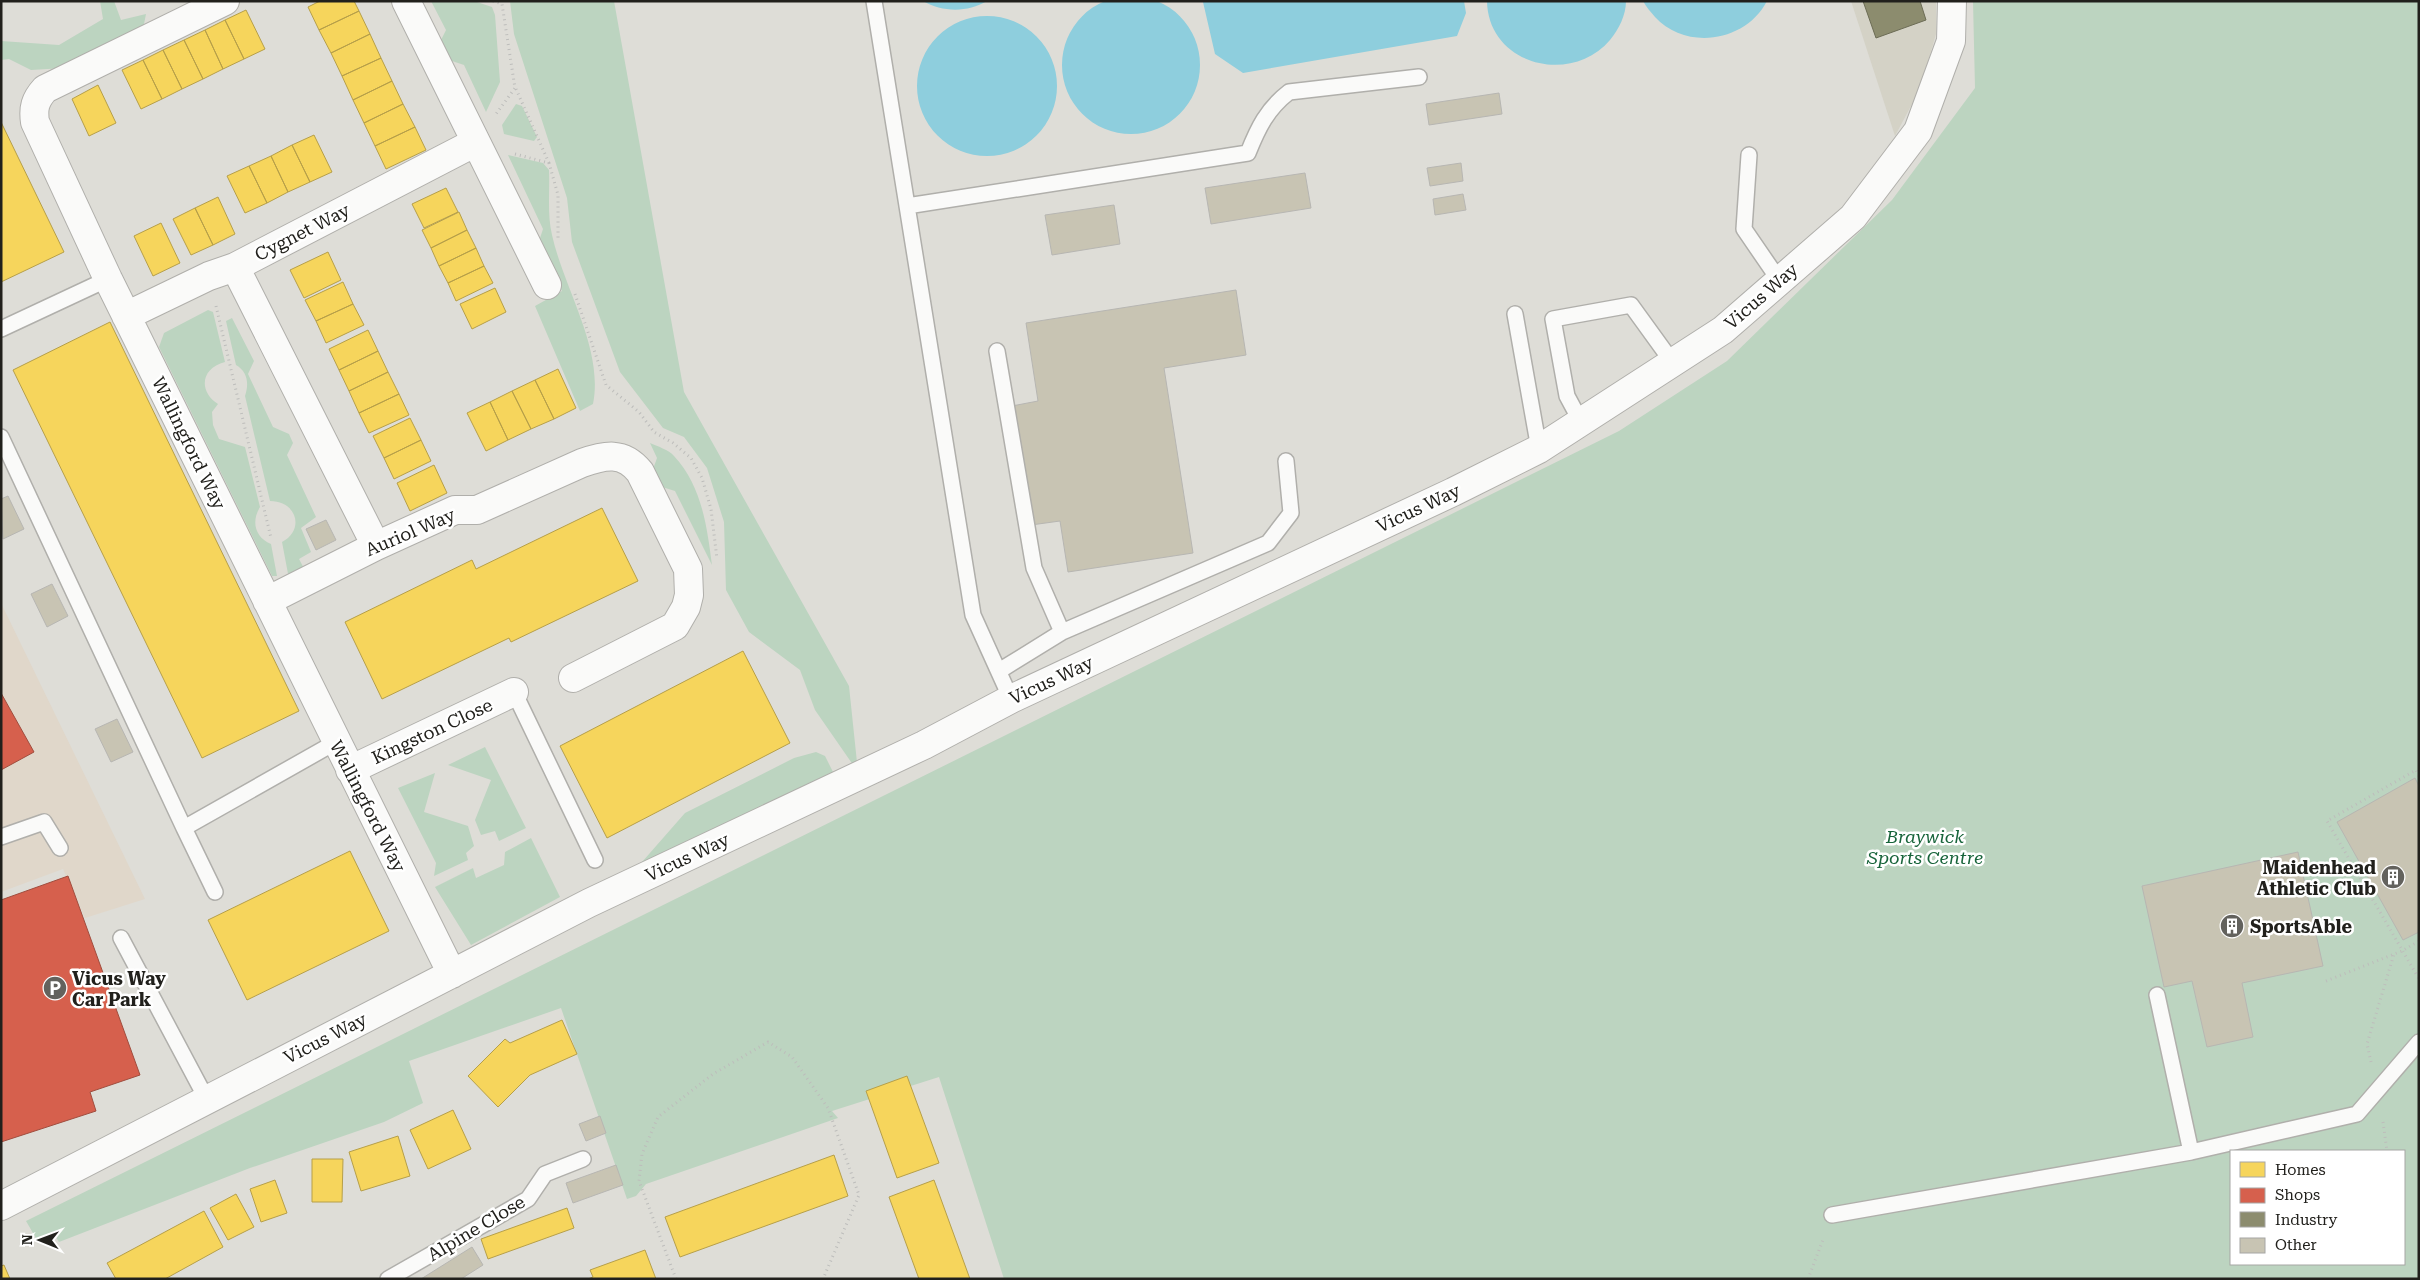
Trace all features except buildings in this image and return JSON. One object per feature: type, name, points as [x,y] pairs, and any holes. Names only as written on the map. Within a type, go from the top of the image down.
[{"type":"street","name":"Wallingford Way","points":[[225,1],[45,89],[36,98],[35,122],[126,316],[452,974]]},
{"type":"street","points":[[406,1],[474,143],[560,286]]},
{"type":"street","name":"Vicus Way","points":[[1,1206],[206,1098],[589,903],[924,745],[1011,699],[1453,492],[1539,449],[1724,330],[1853,217],[1918,131],[1951,41],[1952,1]]},
{"type":"street","name":"Cygnet Way","points":[[126,316],[210,276],[235,267],[474,143]]},
{"type":"street","points":[[235,267],[376,546]]},
{"type":"street","name":"Auriol Way","points":[[266,601],[376,546],[455,510],[477,510],[582,463],[600,456],[613,455],[627,460],[640,472],[688,569],[689,594],[686,607],[675,626],[573,678]]},
{"type":"street","name":"Kingston Close","points":[[350,770],[514,692]]},
{"type":"lane","points":[[874,1],[974,615],[1011,699]]},
{"type":"lane","points":[[907,206],[1248,153],[1259,124],[1275,103],[1289,92],[1418,77]]},
{"type":"lane","points":[[1749,155],[1744,229],[1779,280]]},
{"type":"lane","points":[[1,329],[108,279]]},
{"type":"lane","points":[[1581,422],[1567,396],[1553,319],[1631,305],[1673,363]]},
{"type":"lane","points":[[1515,314],[1539,449]]},
{"type":"lane","points":[[997,351],[1034,568],[1062,632]]},
{"type":"lane","points":[[1,437],[215,892]]},
{"type":"lane","points":[[999,671],[1062,632],[1268,543],[1291,513],[1286,461]]},
{"type":"lane","points":[[514,692],[595,860]]},
{"type":"lane","points":[[184,828],[336,742]]},
{"type":"lane","points":[[1,837],[44,822],[60,848]]},
{"type":"lane","points":[[121,938],[206,1098]]},
{"type":"lane","points":[[2157,995],[2192,1152]]},
{"type":"lane","points":[[1832,1215],[2192,1152],[2357,1114],[2419,1042]]},
{"type":"lane","name":"Alpine Close","points":[[388,1279],[528,1199],[545,1174],[583,1159]]},
{"type":"path","points":[[493,1],[502,4],[515,88],[549,163],[558,195],[558,244]]},
{"type":"path","points":[[515,88],[474,143],[549,163]]},
{"type":"path","points":[[210,276],[273,544]]},
{"type":"path","points":[[560,286],[606,385],[639,412],[654,432],[673,443],[691,458],[702,478],[711,509],[718,565]]},
{"type":"path","points":[[2419,776],[2416,770],[2327,821],[2419,979]]},
{"type":"path","points":[[2326,981],[2402,951],[2419,941]]},
{"type":"path","points":[[2378,1090],[2367,1044],[2394,954]]},
{"type":"path","points":[[676,1279],[639,1181],[642,1154],[658,1117],[713,1074],[768,1042],[792,1057],[828,1108],[859,1195],[823,1279]]},
{"type":"path","points":[[1808,1279],[1832,1215]]},
{"type":"shaded area","points":[[1851,1],[1936,1],[1936,34],[1920,89],[1895,136]]},
{"type":"shaded area","points":[[1,603],[145,899],[85,918],[63,869],[1,892]]},
{"type":"green space","points":[[100,1],[114,1],[121,20],[146,14],[143,29],[64,68],[31,70],[9,59],[1,60],[1,41],[59,45],[103,19]]},
{"type":"green space","points":[[431,1],[474,1],[492,7],[495,15],[500,82],[486,112],[464,65],[446,59],[440,42],[446,30]]},
{"type":"green space","points":[[510,1],[614,1],[684,392],[849,686],[858,772],[815,710],[800,670],[749,632],[726,590],[724,522],[707,468],[684,437],[663,428],[620,372],[572,242],[567,198],[514,34]]},
{"type":"green space","name":"Braywick Sports Centre","points":[[1973,1],[2419,1],[2419,1279],[1004,1279],[939,1077],[832,1111],[838,1118],[646,1184],[636,1196],[627,1199],[561,1008],[409,1061],[423,1103],[384,1122],[250,1168],[59,1242],[54,1234],[37,1240],[26,1221],[1619,431],[1727,361],[1892,200],[1975,88]]},
{"type":"green space","points":[[516,104],[522,106],[537,137],[534,141],[504,134],[502,125]]},
{"type":"green space","points":[[508,155],[543,163],[549,170],[550,227],[558,256],[581,319],[593,362],[595,383],[593,404],[580,411],[535,306],[562,291],[538,244],[543,229]]},
{"type":"green space","points":[[208,310],[213,312],[225,362],[211,369],[205,380],[207,393],[218,404],[212,412],[213,425],[219,439],[245,447],[260,507],[255,523],[256,528],[261,537],[271,544],[277,576],[272,576],[159,347],[164,333]]},
{"type":"green space","points":[[232,318],[254,361],[248,374],[273,427],[289,434],[293,443],[287,455],[316,517],[301,528],[311,552],[299,559],[308,576],[289,579],[282,542],[294,531],[295,517],[286,506],[279,502],[270,501],[245,396],[246,379],[243,371],[236,365],[226,321]]},
{"type":"green space","points":[[650,443],[672,454],[691,480],[702,508],[712,565],[675,491],[659,486],[652,472],[657,458]]},
{"type":"green space","points":[[485,747],[526,828],[499,841],[495,831],[481,835],[475,820],[491,780],[448,765]]},
{"type":"green space","points":[[816,752],[825,756],[838,782],[635,870],[685,813],[794,758]]},
{"type":"green space","points":[[435,773],[424,812],[468,826],[474,846],[466,853],[468,860],[434,876],[436,863],[398,788]]},
{"type":"green space","points":[[531,838],[560,897],[471,945],[435,887],[473,868],[476,878],[504,865],[505,852]]},
{"type":"water","points":[[1110,-1],[1152,-1],[1170,7],[1189,26],[1199,51],[1199,79],[1189,104],[1170,123],[1145,133],[1117,133],[1092,123],[1073,104],[1063,79],[1063,51],[1073,26],[1092,7]]},
{"type":"water","points":[[923,1],[987,1],[971,8],[955,10],[930,5]]},
{"type":"water","points":[[1464,1],[1466,13],[1457,36],[1243,73],[1215,54],[1203,2]]},
{"type":"water","points":[[1487,1],[1626,1],[1621,22],[1610,40],[1594,54],[1574,62],[1554,65],[1534,62],[1516,54],[1501,41],[1491,23]]},
{"type":"water","points":[[1643,1],[1767,1],[1757,15],[1745,26],[1731,33],[1699,38],[1683,35],[1668,28],[1655,17]]},
{"type":"water","points":[[987,16],[1001,17],[1014,21],[1037,36],[1052,59],[1056,72],[1056,100],[1052,113],[1037,136],[1014,151],[1001,155],[987,156],[973,155],[960,151],[937,136],[922,113],[918,100],[917,86],[918,72],[922,59],[937,36],[960,21],[973,17]]},
{"type":"place","name":"Maidenhead Athletic Club","points":[[2393,877]]},
{"type":"place","name":"SportsAble","points":[[2232,926]]},
{"type":"place","name":"Vicus Way Car Park","points":[[55,988]]}]
